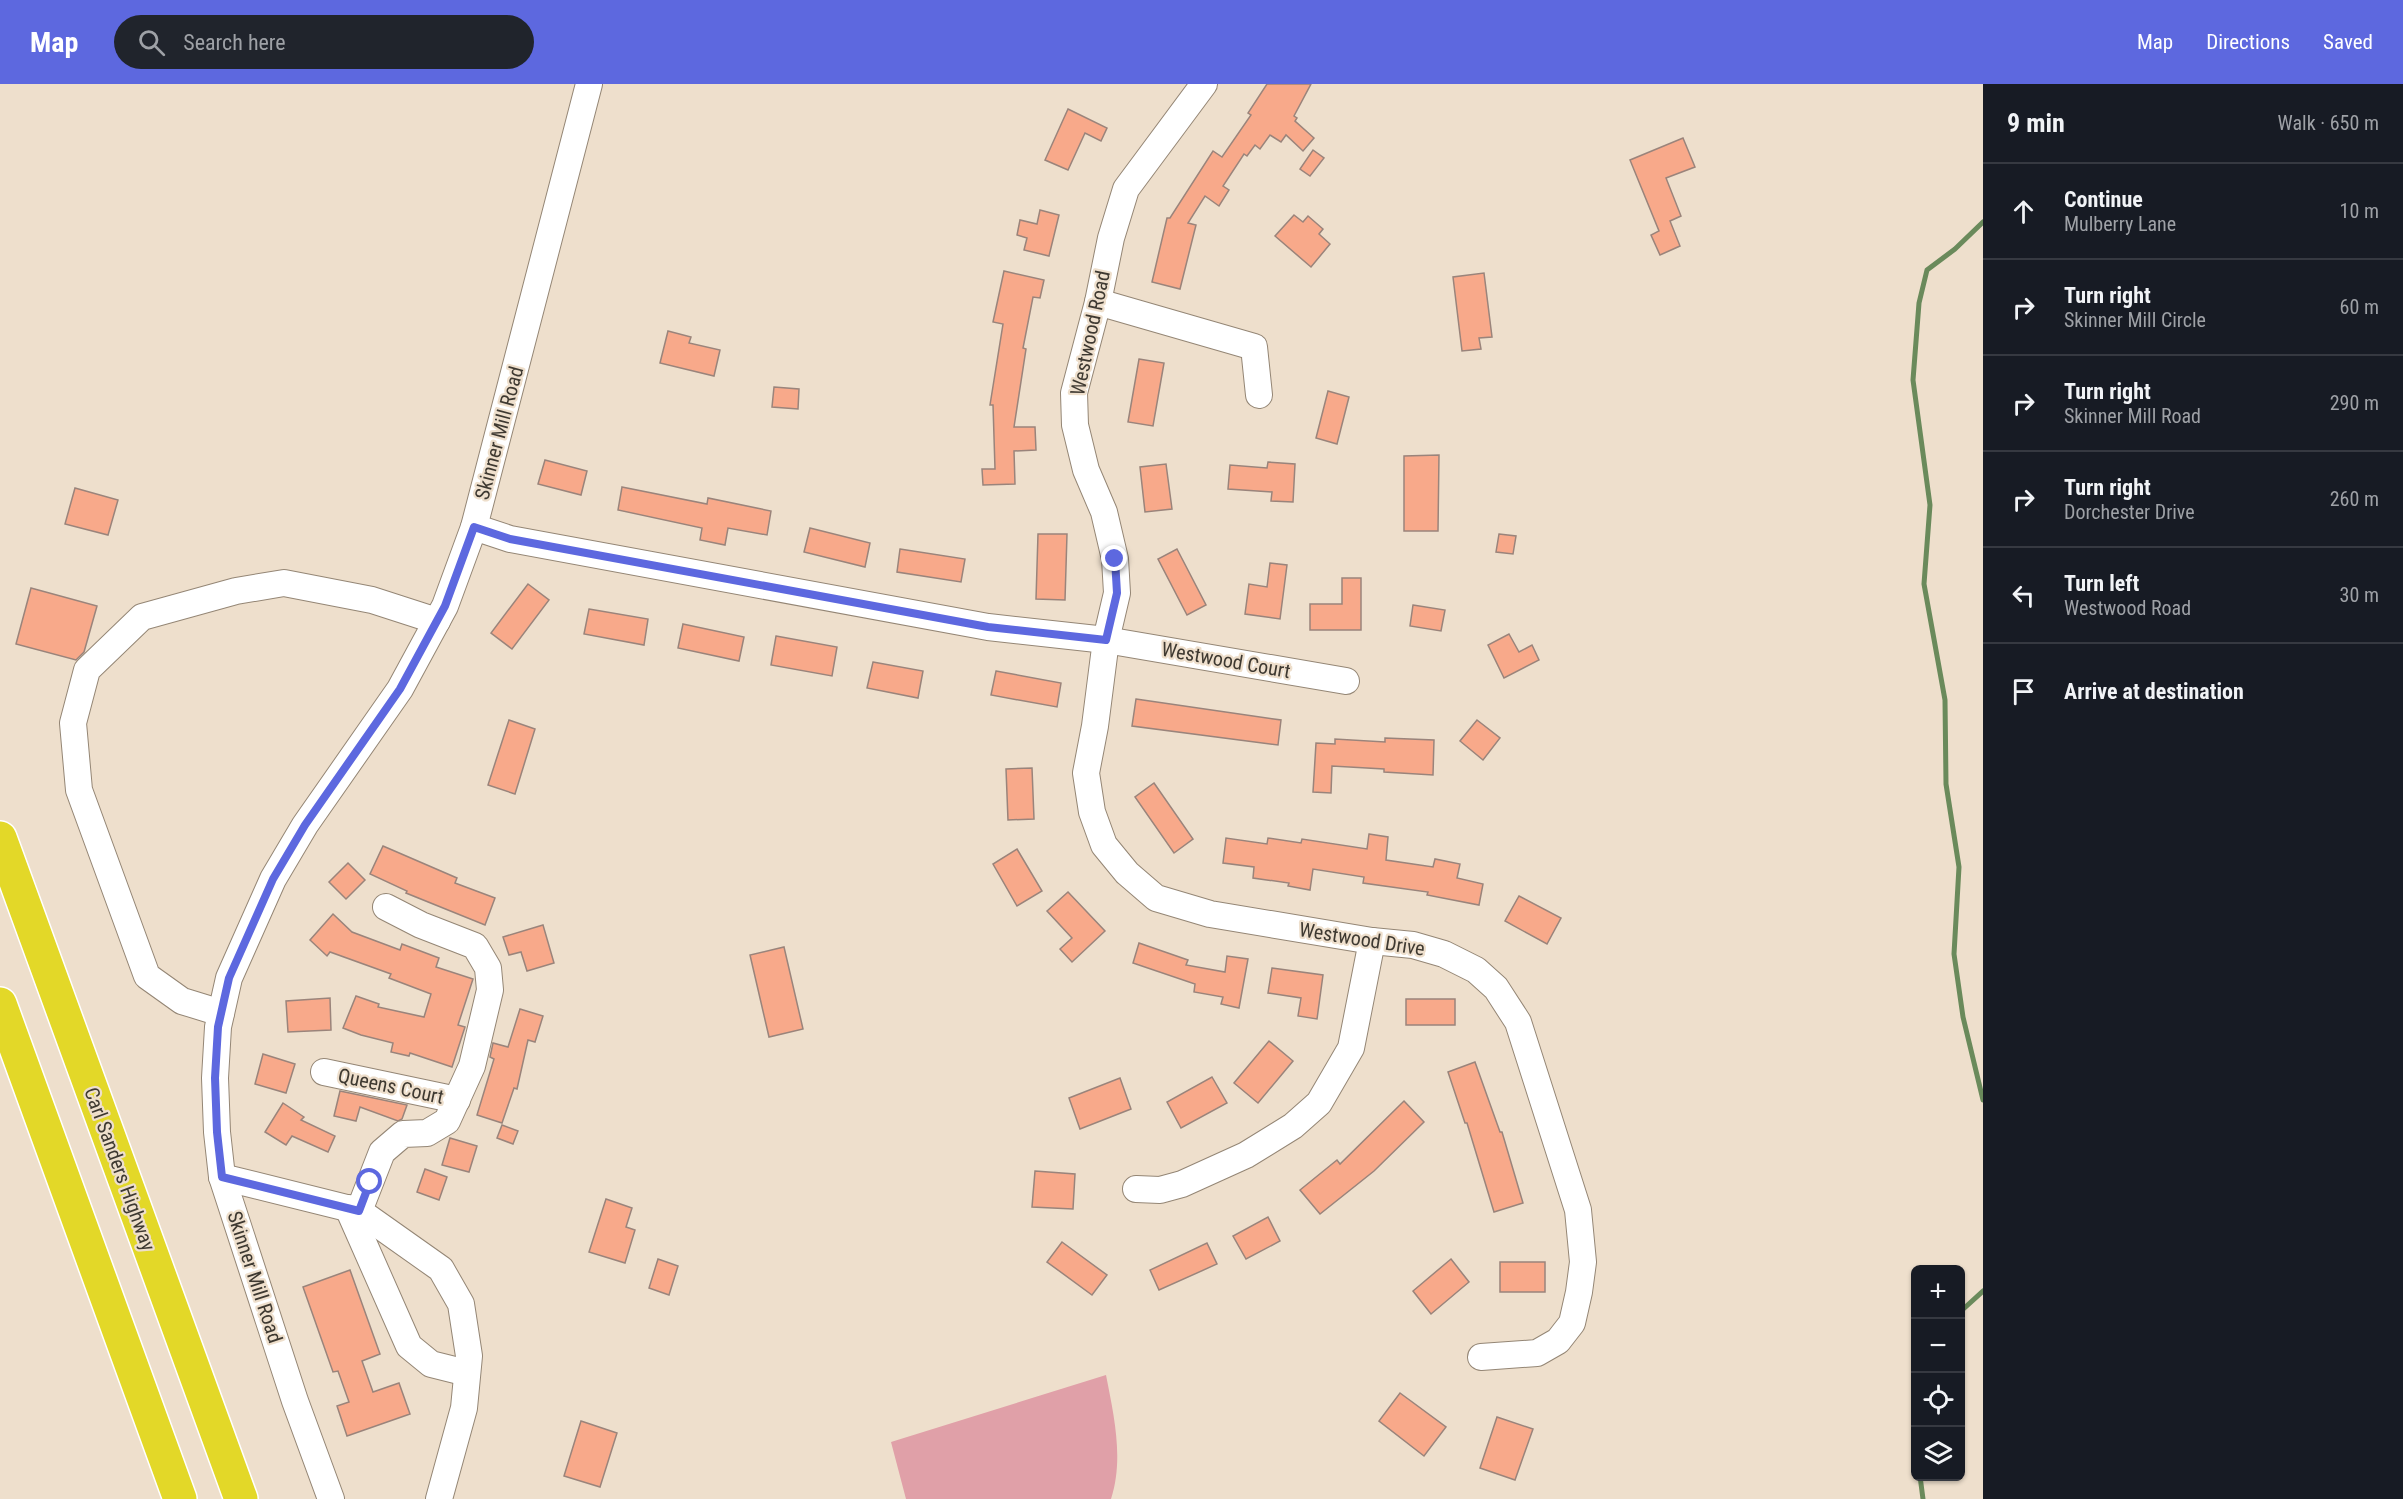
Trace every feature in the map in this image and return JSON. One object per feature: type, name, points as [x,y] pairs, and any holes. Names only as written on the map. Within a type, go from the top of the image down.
[{"type":"highway","name":"Carl Sanders Highway","points":[[0,838],[241,1499]]},
{"type":"highway","points":[[0,1004],[180,1499]]},
{"type":"street","name":"Skinner Mill Road","points":[[331,1499],[295,1401],[222,1177],[217,1132],[215,1078],[221,1013],[229,978],[273,879],[305,825],[400,689],[445,606],[474,527],[589,84]]},
{"type":"street","name":"Westwood Road","points":[[1106,640],[1117,593],[1115,559],[1104,512],[1086,470],[1075,425],[1074,393],[1098,302],[1111,238],[1126,189],[1204,84]]},
{"type":"street","points":[[1098,302],[1254,347],[1259,395]]},
{"type":"street","name":"Westwood Court","points":[[474,527],[521,542],[988,627],[1106,640],[1346,681]]},
{"type":"street","points":[[221,1013],[182,1001],[147,976],[79,790],[73,723],[87,670],[142,617],[236,591],[284,583],[372,600],[437,621]]},
{"type":"street","name":"Westwood Drive","points":[[1106,640],[1095,726],[1086,773],[1092,812],[1104,845],[1127,873],[1156,898],[1210,914],[1372,941],[1413,945],[1444,954],[1476,970],[1496,988],[1518,1022],[1578,1210],[1582,1262],[1579,1292],[1572,1323],[1558,1341],[1537,1353],[1481,1357]]},
{"type":"street","points":[[386,907],[422,925],[475,946],[488,968],[490,990],[472,1066],[447,1121],[427,1133],[403,1134],[382,1152],[354,1210],[409,1346],[431,1364],[467,1373]]},
{"type":"street","points":[[1136,1189],[1160,1190],[1182,1184],[1246,1155],[1293,1126],[1319,1103],[1351,1048],[1372,941]]},
{"type":"street","name":"Queens Court","points":[[324,1072],[457,1100]]},
{"type":"street","points":[[222,1177],[354,1210],[441,1269],[461,1304],[469,1356],[464,1408],[440,1499]]},
{"type":"shaded area","points":[[1106,1375],[1115,1422],[1117,1453],[1117,1469],[1111,1499],[906,1499],[891,1442]]},
{"type":"building","points":[[1267,84],[1311,84],[1294,116],[1297,118],[1295,121],[1314,138],[1303,151],[1286,135],[1281,142],[1270,135],[1260,149],[1255,145],[1247,156],[1244,154],[1223,186],[1229,190],[1219,206],[1205,196],[1188,223],[1196,225],[1180,289],[1152,282],[1167,218],[1170,218],[1213,151],[1222,157],[1251,115],[1248,113]]},
{"type":"building","points":[[1068,109],[1107,128],[1101,141],[1085,133],[1068,170],[1045,160]]},
{"type":"building","points":[[1683,138],[1695,167],[1666,178],[1681,216],[1670,221],[1680,246],[1660,255],[1651,235],[1659,231],[1630,160]]},
{"type":"building","points":[[1313,150],[1324,158],[1310,176],[1300,169]]},
{"type":"building","points":[[1040,210],[1059,215],[1049,256],[1024,250],[1027,238],[1017,235],[1020,220],[1037,224]]},
{"type":"building","points":[[1294,215],[1303,222],[1308,216],[1323,229],[1319,234],[1330,244],[1311,267],[1275,236]]},
{"type":"building","points":[[1004,271],[1044,280],[1040,298],[1033,297],[1023,348],[1026,349],[1014,427],[1035,427],[1036,450],[1014,451],[1015,484],[983,485],[982,469],[995,469],[993,405],[990,405],[1003,324],[993,322]]},
{"type":"building","points":[[1484,273],[1492,337],[1479,338],[1481,349],[1462,351],[1453,277]]},
{"type":"building","points":[[668,331],[691,337],[689,343],[720,350],[714,376],[660,363]]},
{"type":"building","points":[[1139,359],[1164,363],[1153,426],[1128,422]]},
{"type":"building","points":[[774,387],[799,389],[798,409],[772,407]]},
{"type":"building","points":[[1328,391],[1349,397],[1337,444],[1316,438]]},
{"type":"building","points":[[1439,455],[1438,531],[1404,531],[1404,456]]},
{"type":"building","points":[[545,460],[587,471],[581,495],[538,484]]},
{"type":"building","points":[[1268,462],[1295,464],[1293,502],[1271,501],[1272,492],[1228,489],[1230,465],[1267,468]]},
{"type":"building","points":[[1166,464],[1172,509],[1145,512],[1140,467]]},
{"type":"building","points":[[622,487],[707,504],[708,498],[771,511],[767,535],[728,528],[725,545],[700,540],[702,528],[618,510]]},
{"type":"building","points":[[75,488],[118,500],[108,535],[65,524]]},
{"type":"building","points":[[810,528],[870,543],[865,567],[804,552]]},
{"type":"building","points":[[1038,534],[1067,534],[1065,600],[1036,599]]},
{"type":"building","points":[[1499,534],[1516,536],[1513,554],[1496,552]]},
{"type":"building","points":[[900,549],[965,559],[961,582],[897,572]]},
{"type":"building","points":[[1177,549],[1206,605],[1187,615],[1158,559]]},
{"type":"building","points":[[1270,563],[1287,565],[1280,619],[1245,614],[1249,584],[1267,587]]},
{"type":"building","points":[[1342,578],[1361,578],[1361,630],[1310,630],[1310,604],[1342,604]]},
{"type":"building","points":[[528,584],[549,600],[512,649],[491,633]]},
{"type":"building","points":[[31,588],[97,606],[84,652],[76,660],[16,644]]},
{"type":"building","points":[[1413,605],[1445,610],[1441,631],[1410,626]]},
{"type":"building","points":[[589,609],[648,619],[644,645],[584,634]]},
{"type":"building","points":[[683,624],[744,637],[739,661],[678,648]]},
{"type":"building","points":[[1509,634],[1519,652],[1532,645],[1539,660],[1504,678],[1488,645]]},
{"type":"building","points":[[776,636],[837,647],[832,676],[771,665]]},
{"type":"building","points":[[873,662],[923,671],[918,698],[867,688]]},
{"type":"building","points":[[996,671],[1061,683],[1057,707],[991,695]]},
{"type":"building","points":[[1136,699],[1281,720],[1278,745],[1132,726]]},
{"type":"building","points":[[509,720],[535,729],[515,794],[488,785]]},
{"type":"building","points":[[1477,720],[1500,738],[1483,760],[1460,741]]},
{"type":"building","points":[[1385,738],[1434,740],[1433,775],[1332,766],[1331,793],[1313,792],[1316,743],[1335,744],[1335,739],[1385,742]]},
{"type":"building","points":[[1032,768],[1034,819],[1008,820],[1006,769]]},
{"type":"building","points":[[1154,783],[1193,839],[1174,853],[1135,797]]},
{"type":"building","points":[[1369,834],[1388,837],[1386,860],[1433,867],[1435,859],[1460,864],[1457,878],[1483,884],[1479,905],[1427,895],[1428,892],[1363,883],[1364,877],[1313,869],[1310,890],[1288,886],[1289,883],[1253,878],[1254,867],[1223,863],[1226,838],[1267,844],[1268,838],[1301,843],[1302,839],[1367,849]]},
{"type":"building","points":[[383,846],[457,878],[455,883],[495,898],[485,925],[406,893],[407,891],[370,874]]},
{"type":"building","points":[[1017,849],[1042,891],[1017,906],[993,864]]},
{"type":"building","points":[[348,863],[365,880],[346,899],[329,882]]},
{"type":"building","points":[[1068,892],[1105,931],[1072,962],[1060,949],[1072,938],[1047,911]]},
{"type":"building","points":[[1519,896],[1561,918],[1547,944],[1505,921]]},
{"type":"building","points":[[333,914],[352,932],[400,950],[402,944],[439,958],[436,967],[473,979],[458,1025],[465,1027],[452,1067],[410,1053],[409,1056],[391,1052],[393,1043],[343,1028],[356,996],[379,1004],[378,1007],[424,1017],[431,994],[389,978],[391,974],[330,952],[327,956],[310,940]]},
{"type":"building","points":[[543,925],[554,963],[527,971],[521,952],[509,955],[503,937]]},
{"type":"building","points":[[1139,943],[1188,960],[1186,965],[1225,972],[1227,956],[1248,959],[1239,1008],[1221,1004],[1223,997],[1194,992],[1195,984],[1133,963]]},
{"type":"building","points":[[784,947],[803,1029],[769,1037],[750,955]]},
{"type":"building","points":[[1272,968],[1323,975],[1317,1019],[1298,1016],[1301,998],[1268,993]]},
{"type":"building","points":[[330,998],[331,1030],[288,1032],[286,1001]]},
{"type":"building","points":[[1406,999],[1455,999],[1455,1025],[1406,1025]]},
{"type":"building","points":[[520,1009],[543,1016],[535,1042],[528,1040],[517,1089],[514,1088],[502,1123],[477,1115],[494,1059],[490,1057],[493,1043],[508,1047]]},
{"type":"building","points":[[1269,1041],[1293,1061],[1258,1103],[1234,1083]]},
{"type":"building","points":[[263,1054],[295,1064],[286,1093],[255,1084]]},
{"type":"building","points":[[1475,1062],[1500,1132],[1502,1132],[1523,1203],[1494,1212],[1467,1123],[1465,1123],[1448,1072]]},
{"type":"building","points":[[1212,1077],[1227,1103],[1181,1128],[1167,1102]]},
{"type":"building","points":[[1120,1078],[1131,1109],[1080,1129],[1069,1098]]},
{"type":"building","points":[[340,1091],[407,1105],[402,1119],[398,1121],[360,1107],[356,1121],[334,1116]]},
{"type":"building","points":[[1404,1101],[1424,1122],[1374,1171],[1320,1214],[1300,1190],[1337,1160],[1340,1164]]},
{"type":"building","points":[[283,1103],[304,1117],[301,1120],[335,1136],[328,1152],[292,1136],[286,1145],[265,1132]]},
{"type":"building","points":[[502,1125],[518,1131],[513,1144],[497,1138]]},
{"type":"building","points":[[450,1138],[477,1146],[469,1172],[442,1165]]},
{"type":"building","points":[[425,1169],[447,1177],[439,1200],[417,1192]]},
{"type":"building","points":[[1035,1171],[1075,1174],[1073,1209],[1032,1207]]},
{"type":"building","points":[[606,1199],[632,1208],[626,1227],[635,1230],[625,1263],[589,1252]]},
{"type":"building","points":[[1268,1217],[1280,1241],[1246,1259],[1233,1236]]},
{"type":"building","points":[[1062,1242],[1107,1275],[1092,1295],[1047,1262]]},
{"type":"building","points":[[1207,1243],[1217,1264],[1159,1290],[1150,1270]]},
{"type":"building","points":[[658,1259],[678,1266],[669,1295],[649,1288]]},
{"type":"building","points":[[1451,1259],[1469,1282],[1431,1314],[1413,1291]]},
{"type":"building","points":[[1500,1262],[1545,1262],[1545,1292],[1500,1292]]},
{"type":"building","points":[[350,1270],[380,1354],[362,1361],[373,1392],[399,1383],[410,1414],[347,1436],[337,1406],[349,1402],[338,1371],[333,1372],[303,1287]]},
{"type":"building","points":[[1400,1393],[1446,1427],[1424,1456],[1379,1421]]},
{"type":"building","points":[[1497,1417],[1533,1429],[1515,1480],[1480,1468]]},
{"type":"building","points":[[581,1421],[617,1433],[600,1487],[564,1476]]},
{"type":"waterway","points":[[1983,222],[1955,249],[1927,270],[1919,303],[1913,380],[1930,505],[1924,584],[1945,700],[1946,784],[1959,867],[1954,954],[1963,1017],[1983,1100]]},
{"type":"waterway","points":[[1965,1307],[1983,1291]]},
{"type":"waterway","points":[[1921,1481],[1923,1499]]},
{"type":"route","points":[[370,1182],[359,1211],[222,1177],[217,1132],[215,1078],[218,1027],[229,978],[273,879],[305,825],[400,689],[445,606],[474,527],[510,539],[988,627],[1106,640],[1117,593],[1115,559]]}]
